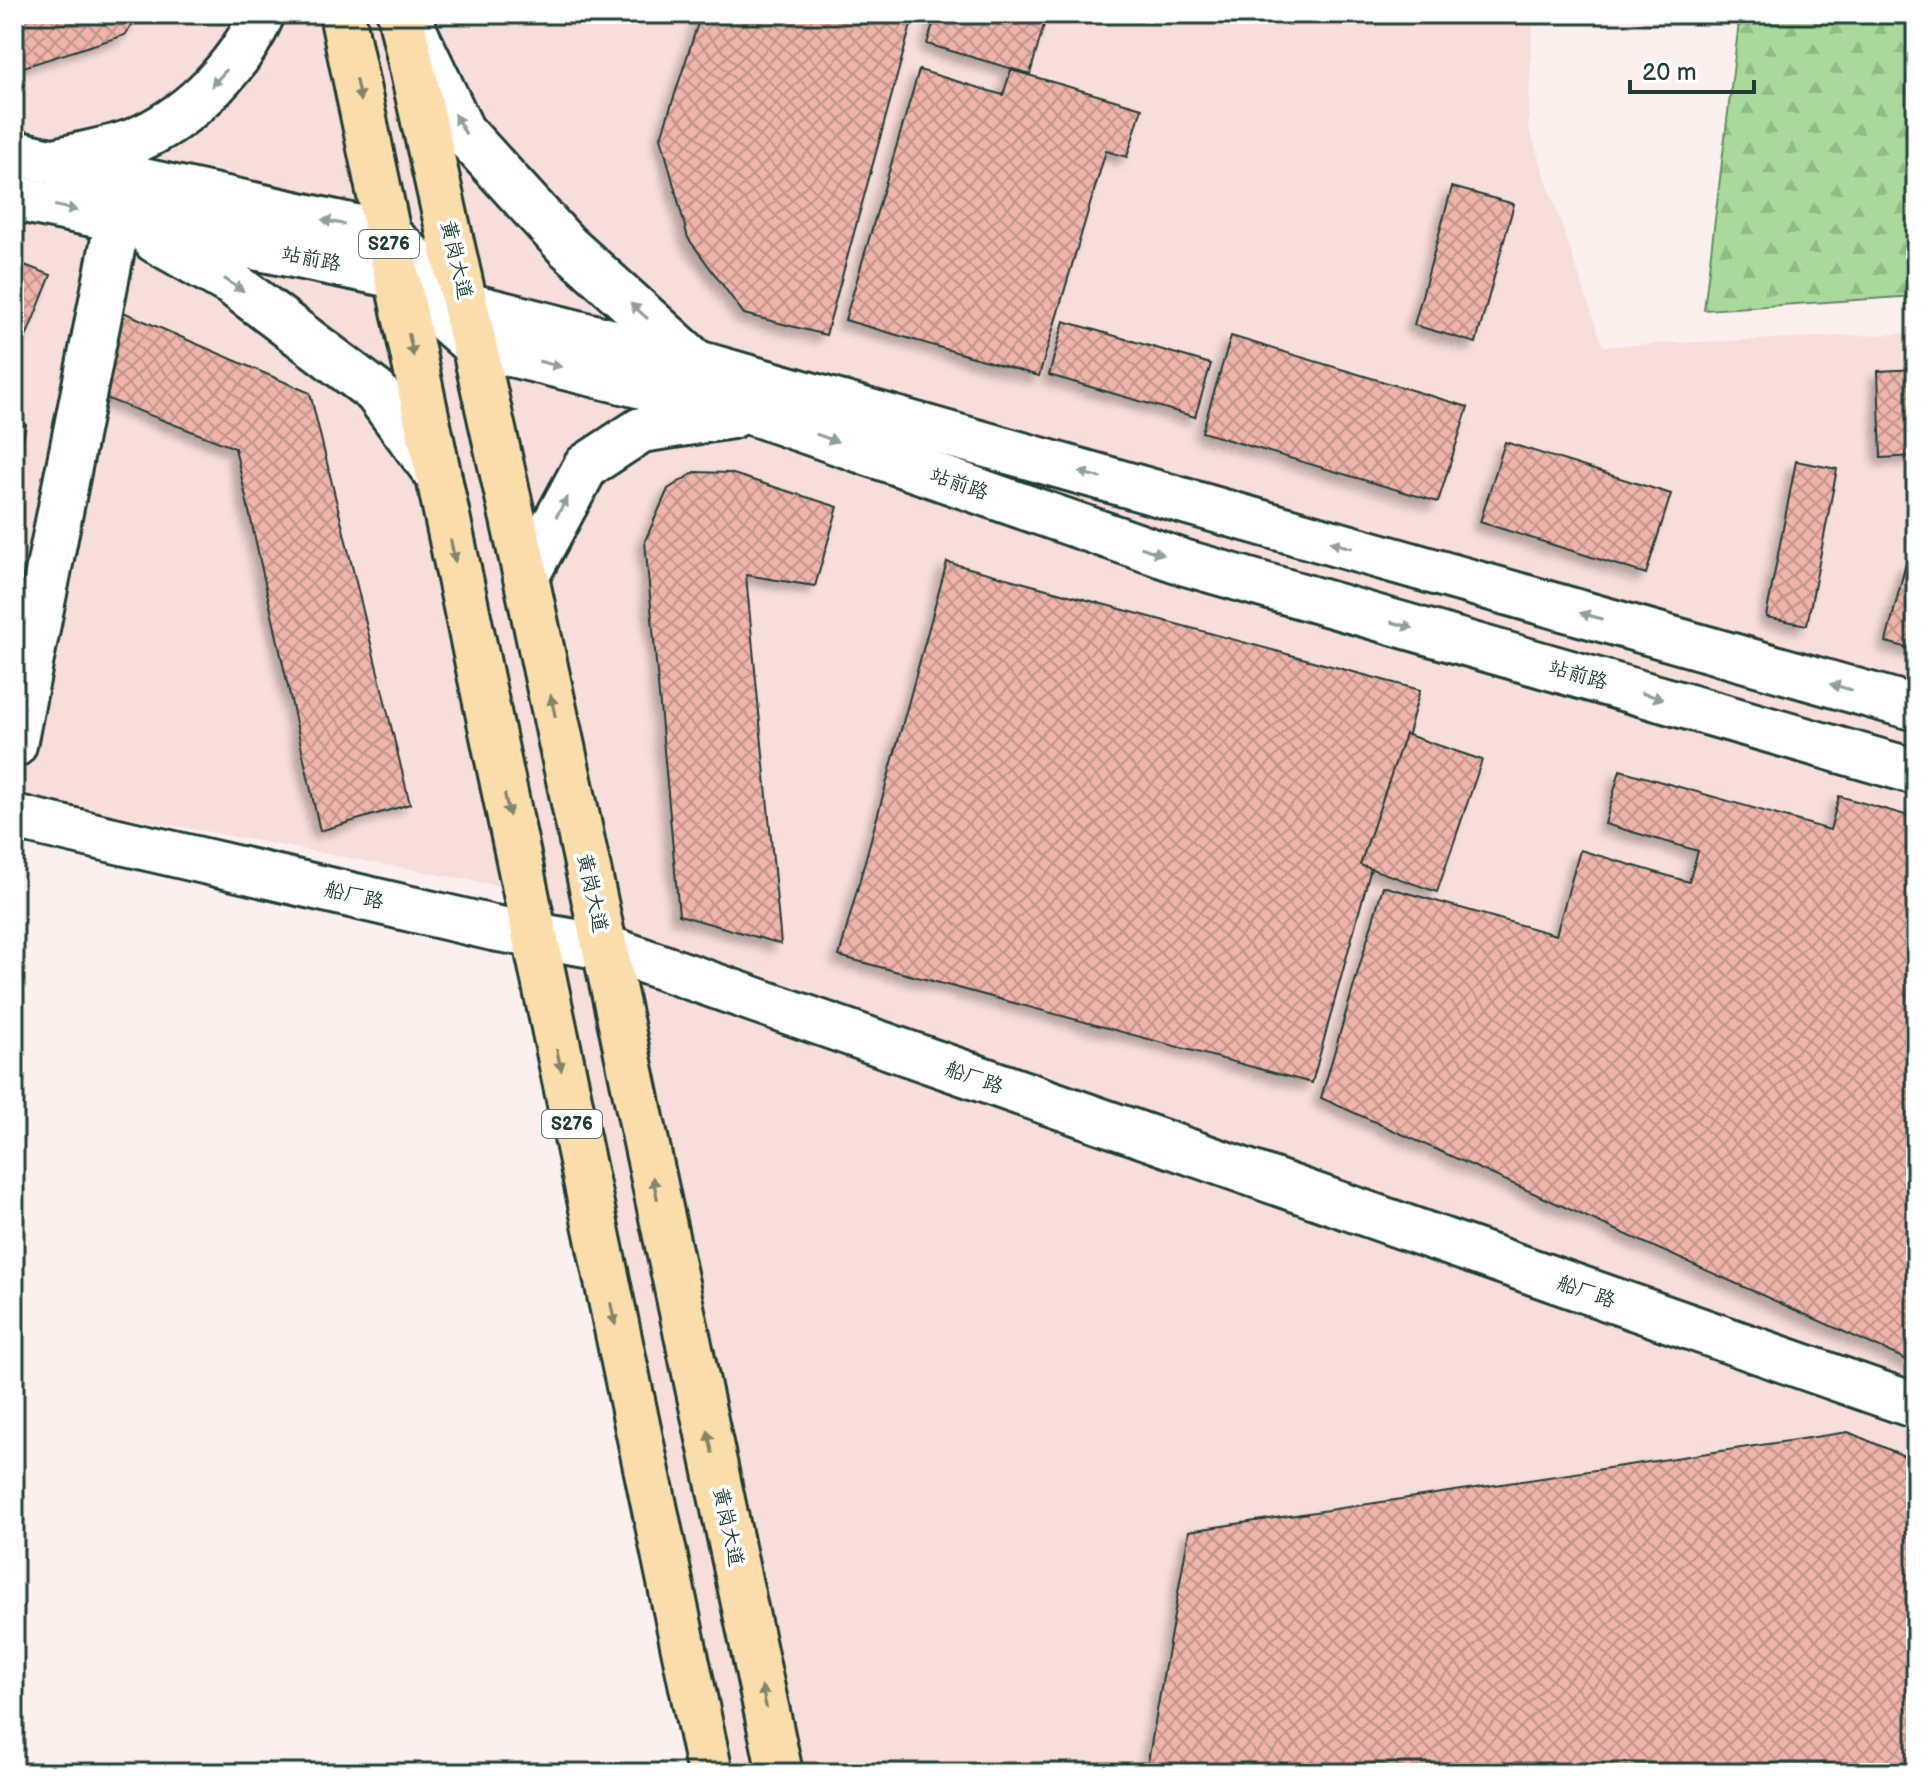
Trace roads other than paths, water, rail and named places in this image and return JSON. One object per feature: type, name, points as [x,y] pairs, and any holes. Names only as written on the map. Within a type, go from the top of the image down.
[{"type":"main road","name":"S276","points":[[342,14],[710,1773]]},
{"type":"main road","name":"黄岗大道","points":[[400,14],[526,577],[780,1773]]},
{"type":"street","points":[[33,158],[142,138],[183,113],[218,81],[253,35],[262,14]]},
{"type":"street","points":[[407,14],[462,131],[567,246],[697,363]]},
{"type":"street","name":"站前路","points":[[33,158],[387,234],[470,325],[697,363],[1916,708]]},
{"type":"street","name":"站前路","points":[[14,198],[396,276],[470,325],[754,413],[1186,563],[1916,772]]},
{"type":"street","points":[[14,745],[118,219],[233,284],[376,392],[437,474]]},
{"type":"street","points":[[526,577],[586,466],[641,430],[754,413]]},
{"type":"street","name":"船厂路","points":[[14,817],[534,937],[604,947],[1916,1406]]}]
